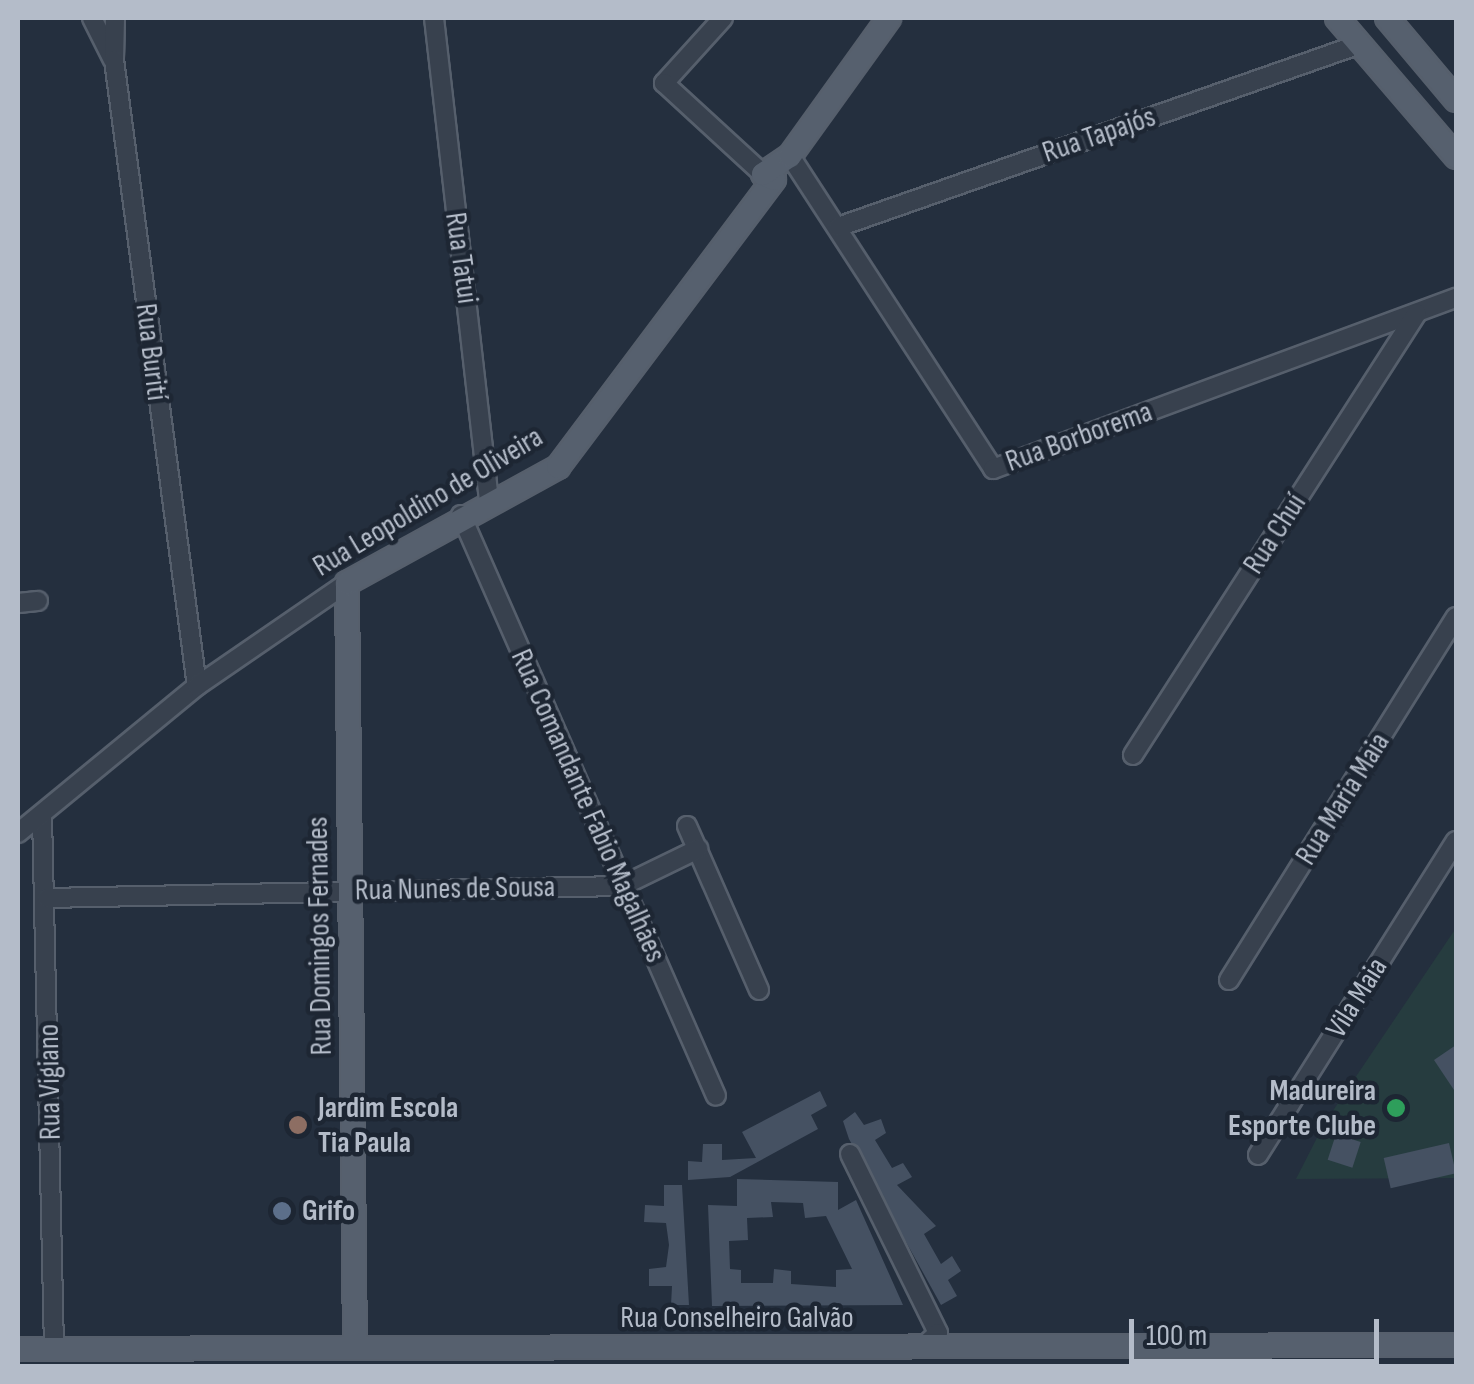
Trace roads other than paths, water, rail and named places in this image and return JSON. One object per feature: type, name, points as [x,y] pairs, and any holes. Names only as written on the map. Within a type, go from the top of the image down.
[{"type":"main road","points":[[763,174],[790,156],[889,18]]},
{"type":"main road","points":[[1337,18],[1456,158]]},
{"type":"main road","points":[[1387,18],[1456,100]]},
{"type":"main road","name":"Rua Leopoldino de Oliveira","points":[[348,583],[489,499],[558,468],[774,178],[763,174]]},
{"type":"main road","name":"Rua Domingos Fernades","points":[[348,583],[355,1348]]},
{"type":"main road","name":"Rua Conselheiro Galvão","points":[[18,1349],[1456,1345]]},
{"type":"street","points":[[92,18],[114,60]]},
{"type":"street","name":"Rua Burití","points":[[116,18],[114,60],[197,686]]},
{"type":"street","name":"Rua Tatui","points":[[434,18],[489,499]]},
{"type":"street","points":[[722,18],[664,83],[763,174]]},
{"type":"street","name":"Rua Tapajós","points":[[838,226],[1360,44]]},
{"type":"street","name":"Rua Borborema","points":[[790,156],[994,469],[1456,298]]},
{"type":"street","name":"Rua Chuí","points":[[1133,755],[1417,313]]},
{"type":"street","name":"Rua Comandante Fabio Magalhães","points":[[461,515],[716,1096]]},
{"type":"street","name":"Rua Leopoldino de Oliveira","points":[[18,833],[197,686],[348,583]]},
{"type":"street","points":[[18,603],[38,602]]},
{"type":"street","name":"Rua Maria Maia","points":[[1229,980],[1456,617]]},
{"type":"street","name":"Rua Vigiano","points":[[42,814],[48,898],[54,1349]]},
{"type":"street","points":[[687,826],[759,990]]},
{"type":"street","name":"Vila Maia","points":[[1258,1155],[1456,841]]},
{"type":"street","points":[[622,886],[698,849]]},
{"type":"street","name":"Rua Nunes de Sousa","points":[[48,898],[622,886]]},
{"type":"street","points":[[850,1154],[938,1333],[922,1348]]},
{"type":"place","name":"Madureira Esporte Clube","points":[[1396,1108]]},
{"type":"place","name":"Jardim Escola Tia Paula","points":[[298,1125]]},
{"type":"place","name":"Grifo","points":[[282,1211]]}]
